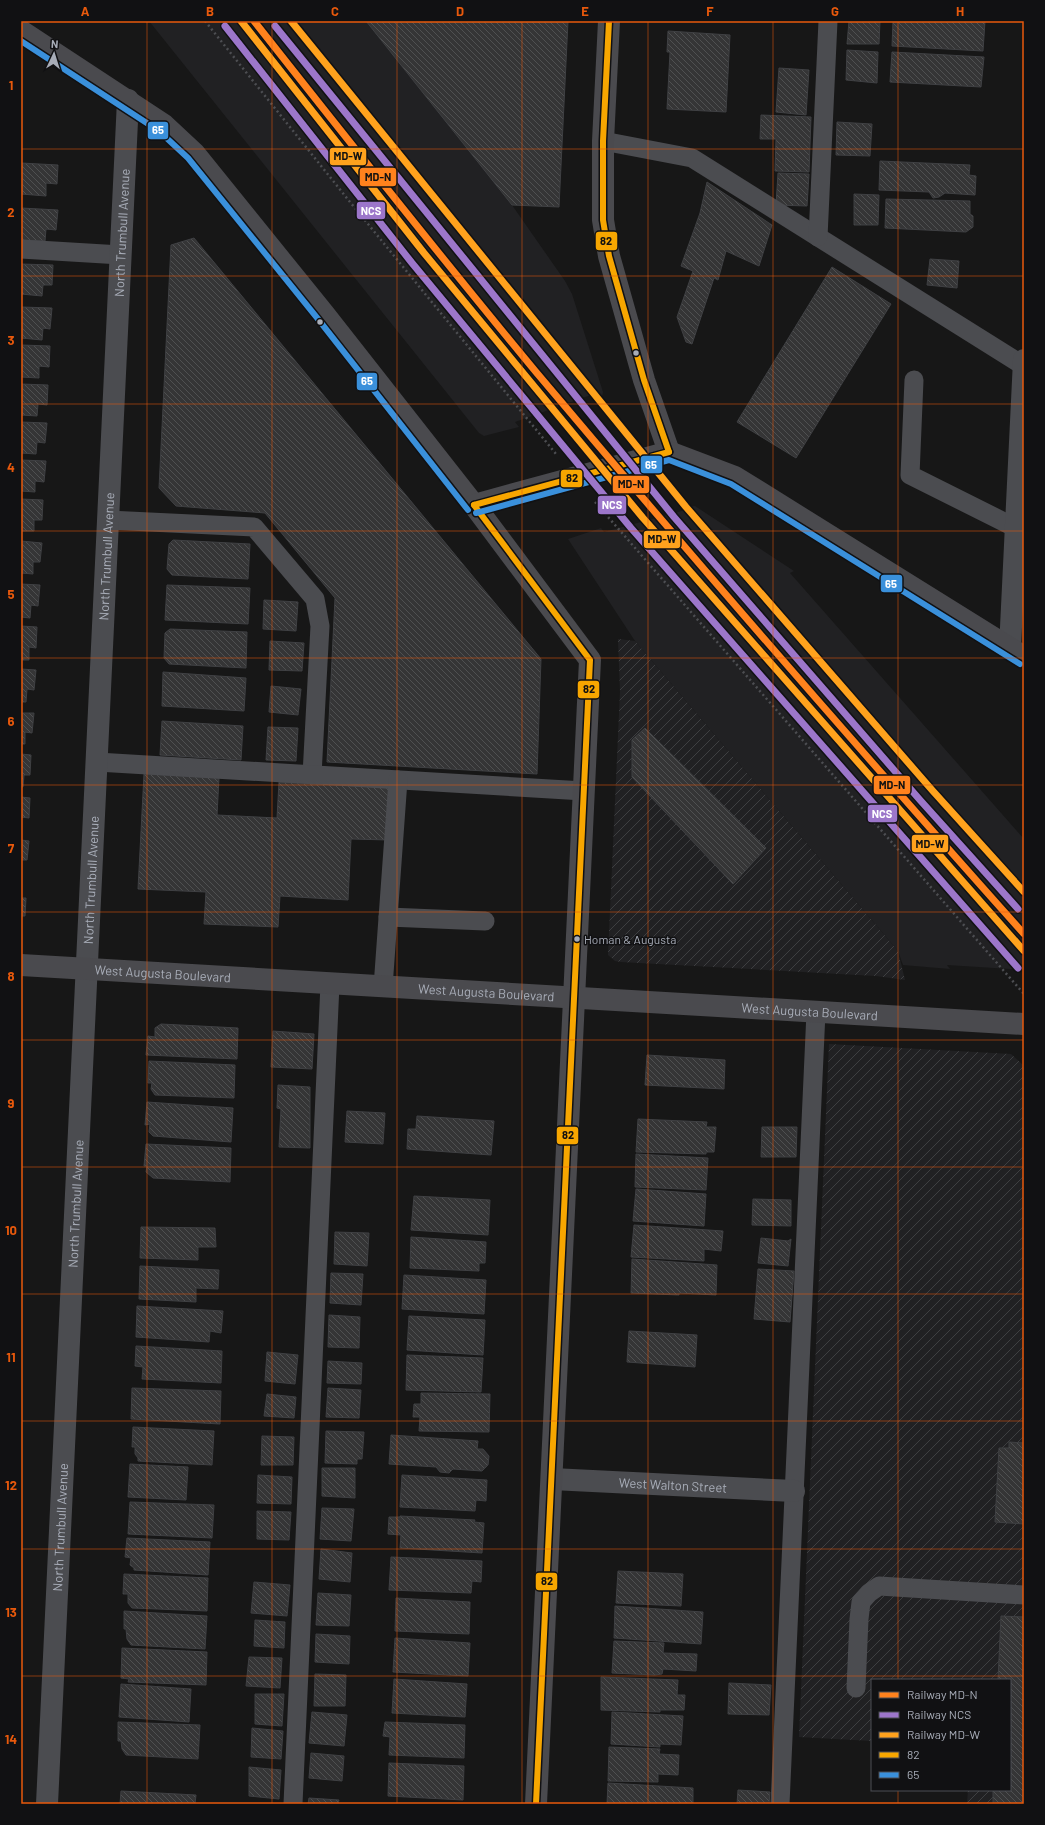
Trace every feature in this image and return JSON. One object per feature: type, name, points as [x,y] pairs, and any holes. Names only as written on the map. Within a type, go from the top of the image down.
[{"type":"street","points":[[609,21],[603,141],[603,220],[609,256],[644,380],[669,452]]},
{"type":"street","points":[[21,30],[164,125],[194,153],[324,314],[474,505],[590,660],[536,1804]]},
{"type":"street","name":"North Trumbull Avenue","points":[[47,1804],[128,100]]},
{"type":"street","points":[[1017,653],[1024,360]]},
{"type":"street","points":[[474,505],[669,452],[735,477],[1017,653]]},
{"type":"street","name":"West Augusta Boulevard","points":[[21,965],[1024,1024]]},
{"type":"street","name":"West Walton Street","points":[[552,1479],[794,1491]]},
{"type":"lane","points":[[818,237],[828,21]]},
{"type":"lane","points":[[603,141],[692,158],[1024,366]]},
{"type":"lane","points":[[21,249],[121,255]]},
{"type":"lane","points":[[914,380],[910,475],[1020,528]]},
{"type":"lane","points":[[108,520],[254,528],[315,599],[320,626],[312,775]]},
{"type":"lane","points":[[97,762],[584,791]]},
{"type":"lane","points":[[383,987],[398,780]]},
{"type":"lane","points":[[388,917],[485,921]]},
{"type":"lane","points":[[293,1804],[330,984]]},
{"type":"lane","points":[[780,1804],[816,1012]]},
{"type":"lane","points":[[856,1688],[859,1619],[862,1602],[869,1593],[879,1586],[1024,1595]]},
{"type":"path","points":[[205,21],[355,209],[526,418]]},
{"type":"path","points":[[617,529],[1024,994]]},
{"type":"shaded area","points":[[149,21],[366,21],[512,205],[565,281],[572,294],[603,392],[602,397],[599,399],[595,394],[515,422],[519,427],[484,436],[479,433]]},
{"type":"shaded area","points":[[695,506],[794,571],[790,573],[1024,839],[1024,970],[947,965],[950,969],[903,965],[898,951],[635,641],[568,539],[601,528],[604,532],[689,509],[687,507]]},
{"type":"shaded area","points":[[618,639],[635,641],[898,951],[905,980],[876,976],[621,962],[615,961],[608,955],[620,692]]},
{"type":"shaded area","points":[[829,1044],[1011,1054],[1024,1066],[1024,1804],[967,1804],[968,1791],[1011,1791],[1011,1679],[871,1679],[871,1741],[799,1737]]},
{"type":"building","points":[[366,21],[568,21],[559,207],[512,205]]},
{"type":"building","points":[[849,21],[880,21],[879,44],[847,44]]},
{"type":"building","points":[[893,21],[985,21],[983,51],[892,46]]},
{"type":"building","points":[[668,31],[730,35],[726,112],[667,109],[670,52],[667,52]]},
{"type":"building","points":[[847,50],[878,52],[877,83],[846,80]]},
{"type":"building","points":[[892,52],[984,57],[981,87],[890,82]]},
{"type":"building","points":[[779,68],[809,70],[806,115],[776,112]]},
{"type":"building","points":[[761,115],[811,117],[809,172],[775,171],[776,139],[760,139]]},
{"type":"building","points":[[837,122],[872,124],[870,156],[836,155]]},
{"type":"building","points":[[880,161],[970,165],[969,175],[976,176],[975,195],[945,193],[939,197],[933,198],[929,192],[879,190]]},
{"type":"building","points":[[21,163],[58,165],[57,184],[46,183],[46,196],[21,194]]},
{"type":"building","points":[[778,173],[809,174],[807,206],[776,205]]},
{"type":"building","points":[[707,182],[772,225],[759,266],[726,251],[718,280],[714,278],[692,344],[686,342],[677,317],[693,271],[681,266],[700,213]]},
{"type":"building","points":[[854,194],[879,195],[878,225],[854,225]]},
{"type":"building","points":[[886,199],[970,201],[970,214],[973,216],[973,227],[966,232],[885,228]]},
{"type":"building","points":[[21,208],[58,210],[56,230],[46,229],[45,241],[21,240]]},
{"type":"building","points":[[194,238],[541,659],[537,774],[327,762],[335,598],[265,513],[176,506],[159,488],[171,245]]},
{"type":"building","points":[[930,259],[959,261],[957,288],[927,285]]},
{"type":"building","points":[[21,264],[53,265],[52,285],[43,285],[42,296],[21,294]]},
{"type":"building","points":[[832,267],[891,304],[796,458],[737,422]]},
{"type":"building","points":[[21,307],[52,308],[50,329],[43,328],[42,340],[21,338]]},
{"type":"building","points":[[21,345],[50,346],[49,367],[39,366],[39,378],[21,377]]},
{"type":"building","points":[[21,384],[48,385],[47,405],[38,404],[37,416],[21,415]]},
{"type":"building","points":[[21,422],[47,423],[45,443],[37,442],[36,454],[21,453]]},
{"type":"building","points":[[21,460],[46,461],[44,482],[35,481],[35,492],[21,491]]},
{"type":"building","points":[[21,499],[43,500],[42,520],[34,520],[34,531],[21,531]]},
{"type":"building","points":[[173,540],[250,544],[248,579],[172,575],[167,569],[169,544]]},
{"type":"building","points":[[21,541],[42,543],[40,562],[33,562],[33,574],[21,573]]},
{"type":"building","points":[[21,584],[40,585],[38,606],[31,605],[30,618],[21,617]]},
{"type":"building","points":[[167,585],[250,588],[248,624],[165,620]]},
{"type":"building","points":[[264,600],[298,602],[296,631],[263,629]]},
{"type":"building","points":[[21,626],[37,627],[36,648],[29,647],[29,660],[21,660]]},
{"type":"building","points":[[170,629],[247,632],[246,668],[169,664],[164,658],[165,633]]},
{"type":"building","points":[[270,641],[304,643],[302,671],[269,670]]},
{"type":"building","points":[[21,669],[36,670],[34,690],[27,689],[26,702],[21,702]]},
{"type":"building","points":[[163,672],[246,678],[244,711],[162,706]]},
{"type":"building","points":[[271,686],[301,689],[298,715],[269,712]]},
{"type":"building","points":[[21,713],[34,713],[32,733],[25,732],[25,744],[21,744]]},
{"type":"building","points":[[162,721],[243,726],[241,760],[160,755]]},
{"type":"building","points":[[268,727],[298,728],[296,761],[266,760]]},
{"type":"building","points":[[645,728],[766,848],[733,884],[632,777],[632,740]]},
{"type":"building","points":[[21,754],[31,755],[30,775],[24,775],[23,787],[21,787]]},
{"type":"building","points":[[144,774],[219,778],[217,815],[277,818],[279,782],[392,788],[389,840],[351,839],[348,900],[280,896],[278,927],[204,924],[206,892],[138,889]]},
{"type":"building","points":[[21,797],[30,798],[29,818],[21,817]]},
{"type":"building","points":[[21,840],[29,841],[27,860],[21,860]]},
{"type":"building","points":[[21,898],[26,898],[25,916],[21,916]]},
{"type":"building","points":[[161,1024],[238,1028],[237,1059],[146,1055],[148,1036],[155,1037],[155,1028]]},
{"type":"building","points":[[273,1031],[314,1034],[312,1069],[271,1067]]},
{"type":"building","points":[[647,1055],[725,1060],[724,1089],[645,1085]]},
{"type":"building","points":[[149,1061],[235,1065],[234,1098],[155,1095],[151,1089],[152,1083],[148,1083]]},
{"type":"building","points":[[278,1085],[310,1087],[310,1148],[279,1147],[281,1109],[277,1108]]},
{"type":"building","points":[[147,1102],[233,1108],[231,1142],[153,1136],[149,1132],[150,1124],[145,1125]]},
{"type":"building","points":[[347,1111],[385,1113],[383,1144],[345,1142]]},
{"type":"building","points":[[417,1116],[494,1121],[491,1155],[407,1149],[408,1129],[416,1129]]},
{"type":"building","points":[[638,1119],[707,1122],[706,1127],[716,1127],[714,1152],[706,1152],[706,1154],[636,1152]]},
{"type":"building","points":[[762,1127],[797,1127],[796,1157],[761,1157]]},
{"type":"building","points":[[146,1144],[231,1148],[230,1182],[153,1178],[146,1172],[147,1166],[144,1166]]},
{"type":"building","points":[[636,1154],[708,1158],[706,1190],[635,1187]]},
{"type":"building","points":[[636,1189],[706,1194],[704,1226],[633,1221]]},
{"type":"building","points":[[414,1196],[490,1200],[488,1235],[411,1230]]},
{"type":"building","points":[[753,1199],[791,1200],[791,1226],[752,1225]]},
{"type":"building","points":[[634,1225],[723,1231],[721,1251],[704,1249],[704,1261],[631,1257]]},
{"type":"building","points":[[141,1227],[215,1228],[216,1247],[198,1247],[198,1260],[140,1258]]},
{"type":"building","points":[[335,1232],[369,1233],[367,1266],[334,1264]]},
{"type":"building","points":[[411,1237],[486,1242],[485,1263],[479,1263],[479,1271],[410,1268]]},
{"type":"building","points":[[761,1238],[788,1241],[791,1239],[788,1266],[758,1263]]},
{"type":"building","points":[[632,1259],[717,1265],[716,1295],[631,1293]]},
{"type":"building","points":[[140,1266],[219,1270],[218,1289],[196,1288],[196,1302],[139,1299]]},
{"type":"building","points":[[758,1269],[794,1271],[790,1322],[754,1319]]},
{"type":"building","points":[[331,1273],[363,1274],[361,1305],[330,1303]]},
{"type":"building","points":[[404,1275],[486,1280],[484,1314],[402,1309]]},
{"type":"building","points":[[137,1306],[223,1311],[221,1333],[210,1331],[209,1342],[136,1337]]},
{"type":"building","points":[[329,1315],[360,1317],[359,1348],[328,1347]]},
{"type":"building","points":[[409,1316],[485,1320],[483,1355],[407,1350]]},
{"type":"building","points":[[629,1331],[697,1335],[695,1367],[627,1362]]},
{"type":"building","points":[[136,1346],[222,1351],[221,1383],[142,1379],[143,1367],[135,1366]]},
{"type":"building","points":[[267,1352],[298,1355],[295,1384],[265,1381]]},
{"type":"building","points":[[407,1355],[483,1358],[481,1392],[406,1390]]},
{"type":"building","points":[[328,1361],[362,1363],[361,1384],[327,1383]]},
{"type":"building","points":[[132,1388],[221,1391],[220,1424],[131,1419]]},
{"type":"building","points":[[328,1388],[361,1390],[359,1418],[326,1417]]},
{"type":"building","points":[[421,1393],[490,1394],[489,1432],[419,1431],[420,1417],[413,1417],[414,1404],[421,1404]]},
{"type":"building","points":[[267,1394],[296,1397],[294,1418],[264,1416]]},
{"type":"building","points":[[133,1427],[214,1431],[212,1465],[138,1461],[135,1454],[135,1447],[132,1447]]},
{"type":"building","points":[[326,1431],[364,1432],[362,1459],[357,1459],[357,1464],[325,1463]]},
{"type":"building","points":[[391,1435],[478,1441],[477,1449],[483,1449],[489,1456],[488,1465],[482,1471],[453,1469],[449,1473],[440,1472],[436,1467],[389,1464]]},
{"type":"building","points":[[262,1436],[294,1437],[293,1465],[261,1465]]},
{"type":"building","points":[[1009,1442],[1024,1443],[1024,1524],[995,1522],[999,1448],[1009,1448]]},
{"type":"building","points":[[130,1464],[188,1467],[186,1500],[128,1497]]},
{"type":"building","points":[[322,1468],[355,1468],[355,1498],[322,1496]]},
{"type":"building","points":[[258,1475],[292,1477],[291,1504],[257,1503]]},
{"type":"building","points":[[402,1475],[487,1480],[486,1501],[476,1500],[475,1511],[400,1507]]},
{"type":"building","points":[[130,1502],[214,1505],[212,1538],[128,1534]]},
{"type":"building","points":[[322,1508],[354,1509],[351,1541],[320,1539]]},
{"type":"building","points":[[257,1511],[291,1512],[289,1540],[257,1539]]},
{"type":"building","points":[[400,1516],[475,1520],[474,1522],[484,1523],[482,1553],[400,1548],[401,1535],[388,1534],[389,1517]]},
{"type":"building","points":[[127,1538],[210,1542],[208,1575],[134,1570],[134,1568],[130,1565],[131,1558],[125,1557]]},
{"type":"building","points":[[321,1549],[352,1553],[350,1582],[319,1579]]},
{"type":"building","points":[[391,1557],[482,1561],[481,1582],[472,1581],[471,1593],[389,1590]]},
{"type":"building","points":[[618,1571],[683,1574],[681,1606],[616,1603]]},
{"type":"building","points":[[124,1574],[208,1578],[207,1611],[132,1608],[128,1603],[128,1594],[123,1594]]},
{"type":"building","points":[[254,1582],[290,1585],[287,1616],[251,1613]]},
{"type":"building","points":[[318,1593],[351,1595],[349,1626],[316,1625]]},
{"type":"building","points":[[396,1598],[470,1602],[469,1634],[395,1631]]},
{"type":"building","points":[[615,1606],[703,1612],[701,1644],[614,1638]]},
{"type":"building","points":[[124,1611],[207,1616],[205,1649],[131,1645],[127,1639],[126,1629],[124,1629]]},
{"type":"building","points":[[1001,1616],[1024,1617],[1024,1804],[993,1804],[993,1791],[1011,1791],[1011,1679],[998,1679]]},
{"type":"building","points":[[255,1620],[285,1622],[284,1648],[254,1646]]},
{"type":"building","points":[[316,1634],[350,1636],[349,1664],[315,1662]]},
{"type":"building","points":[[395,1638],[470,1643],[468,1676],[393,1672]]},
{"type":"building","points":[[614,1641],[664,1643],[663,1653],[697,1654],[696,1671],[663,1669],[662,1674],[655,1675],[612,1673]]},
{"type":"building","points":[[122,1648],[207,1652],[206,1685],[128,1682],[129,1679],[121,1678]]},
{"type":"building","points":[[249,1657],[282,1658],[280,1688],[246,1686]]},
{"type":"building","points":[[315,1674],[346,1675],[345,1706],[314,1706]]},
{"type":"building","points":[[601,1677],[678,1680],[677,1695],[685,1695],[684,1710],[660,1710],[660,1712],[601,1710]]},
{"type":"building","points":[[394,1679],[467,1684],[465,1717],[392,1713]]},
{"type":"building","points":[[729,1683],[771,1685],[769,1715],[728,1714]]},
{"type":"building","points":[[121,1684],[191,1689],[189,1722],[119,1717]]},
{"type":"building","points":[[255,1694],[284,1694],[282,1726],[255,1724]]},
{"type":"building","points":[[312,1712],[347,1715],[344,1746],[309,1743]]},
{"type":"building","points":[[612,1712],[683,1716],[681,1745],[660,1744],[660,1747],[611,1744]]},
{"type":"building","points":[[118,1722],[200,1725],[198,1759],[126,1755],[122,1749],[121,1741],[118,1741]]},
{"type":"building","points":[[385,1722],[465,1725],[464,1758],[389,1755],[390,1737],[383,1736]]},
{"type":"building","points":[[252,1728],[283,1731],[281,1759],[251,1757]]},
{"type":"building","points":[[609,1747],[660,1749],[659,1754],[679,1755],[678,1775],[658,1774],[658,1782],[608,1781]]},
{"type":"building","points":[[311,1753],[344,1756],[342,1781],[309,1778]]},
{"type":"building","points":[[389,1763],[464,1766],[463,1800],[388,1796]]},
{"type":"building","points":[[249,1767],[281,1770],[279,1799],[249,1796]]},
{"type":"building","points":[[608,1783],[693,1788],[693,1804],[607,1804]]},
{"type":"building","points":[[738,1790],[770,1792],[769,1804],[737,1804]]},
{"type":"building","points":[[121,1791],[196,1795],[195,1804],[120,1804]]},
{"type":"building","points":[[309,1798],[339,1800],[338,1804],[308,1804]]},
{"type":"rail line","name":"MD-W","points":[[241,21],[424,253],[643,518],[1024,951]]},
{"type":"rail line","name":"MD-N","points":[[254,21],[536,372],[778,655],[1024,934]]},
{"type":"rail line","name":"MD-W","points":[[291,21],[686,507],[932,790],[1024,892]]},
{"type":"rail line","name":"NCS","points":[[225,26],[412,263],[631,528],[1018,968]]},
{"type":"rail line","name":"NCS","points":[[275,26],[674,517],[920,800],[1018,909]]},
{"type":"transit line","name":"82","points":[[609,21],[603,141],[603,220],[609,256],[644,380],[669,452]]},
{"type":"transit line","name":"65","points":[[21,41],[159,131],[188,158],[318,319],[468,510]]},
{"type":"transit line","name":"82","points":[[474,505],[669,452]]},
{"type":"transit line","name":"65","points":[[476,513],[669,460],[731,484],[1020,664]]},
{"type":"transit line","name":"82","points":[[474,505],[590,660],[536,1804]]},
{"type":"place","name":"Homan & Augusta","points":[[577,939]]}]
